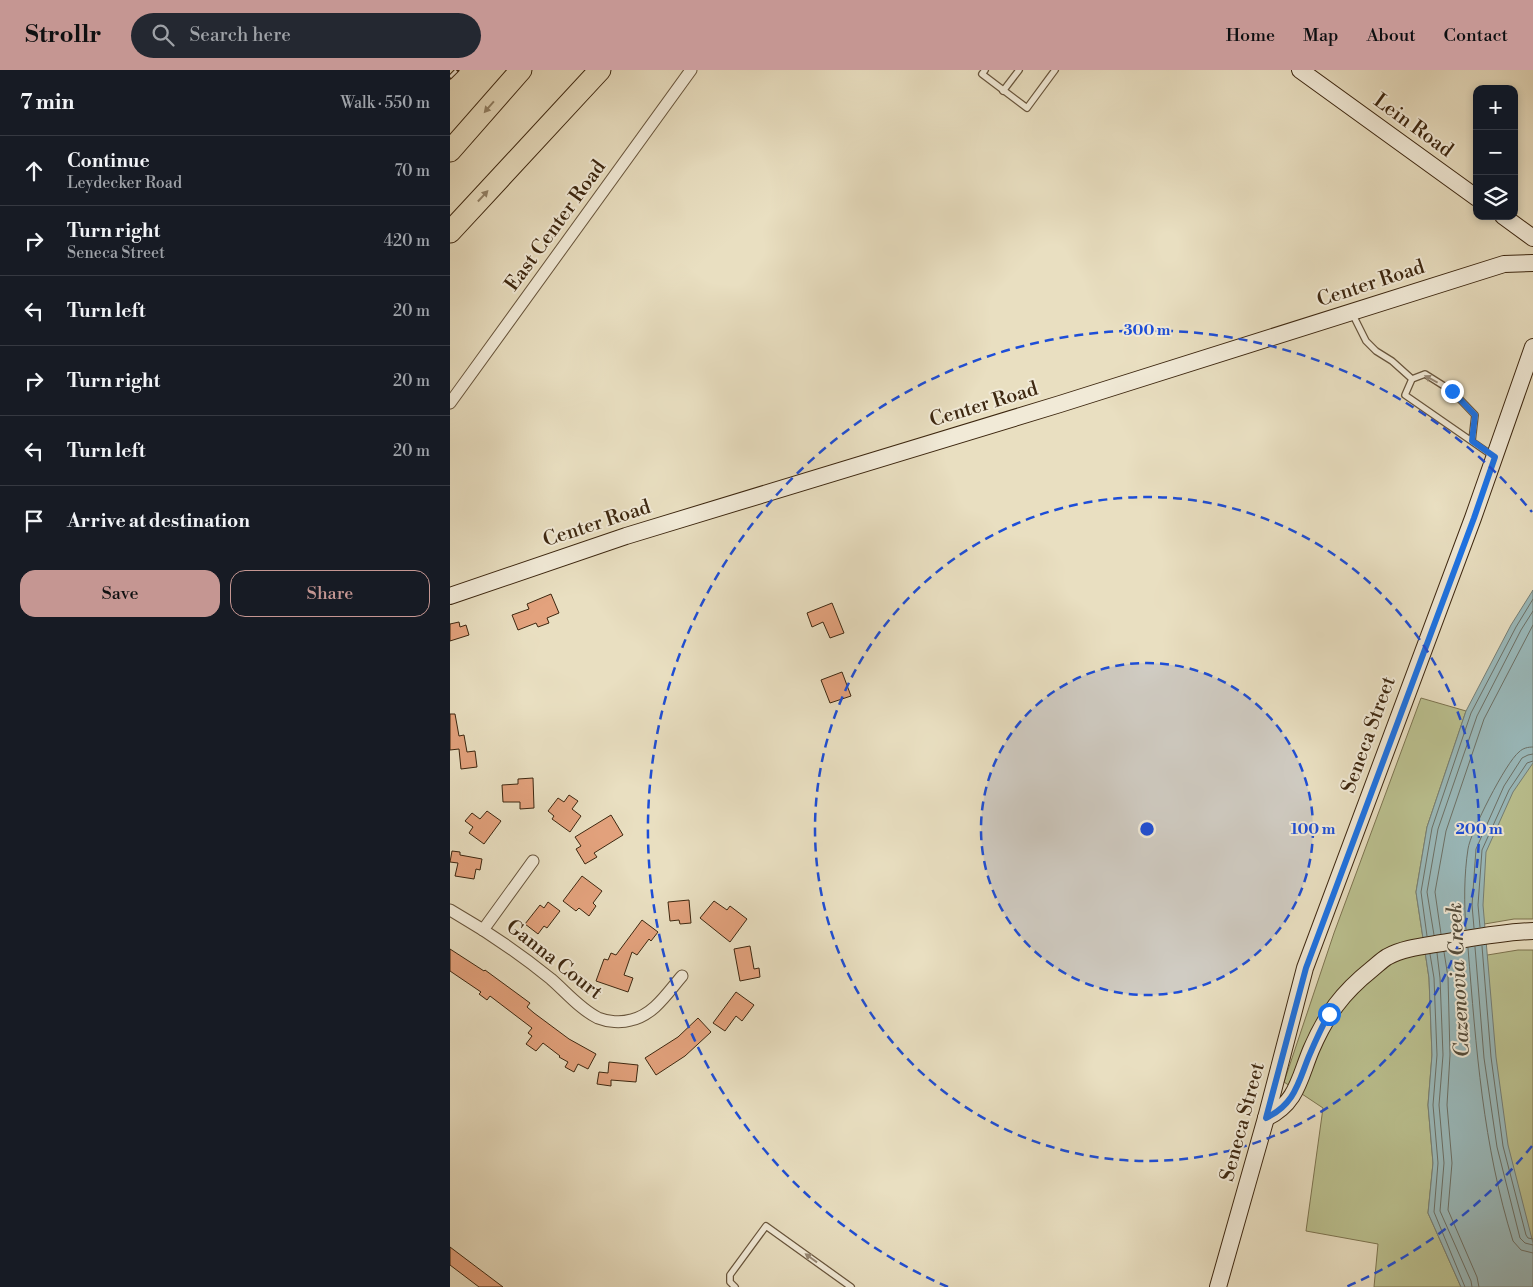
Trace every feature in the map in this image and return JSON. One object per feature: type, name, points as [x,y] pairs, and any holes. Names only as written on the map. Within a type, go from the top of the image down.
[{"type":"highway","points":[[450,151],[522,70]]},
{"type":"highway","points":[[450,232],[600,70]]},
{"type":"main road","name":"Lein Road","points":[[1300,70],[1473,195]]},
{"type":"main road","points":[[1508,220],[1533,238]]},
{"type":"main road","name":"Center Road","points":[[450,596],[626,536],[1060,404],[1504,264],[1533,262]]},
{"type":"main road","name":"Seneca Street","points":[[1218,1287],[1306,968],[1474,518],[1526,375],[1533,347]]},
{"type":"main road","points":[[1266,1118],[1278,1112],[1288,1103],[1301,1079],[1319,1033],[1341,997],[1387,957],[1406,950],[1505,932],[1533,931]]},
{"type":"street","name":"East Center Road","points":[[450,403],[691,70]]},
{"type":"street","points":[[482,930],[534,861]]},
{"type":"street","name":"Ganna Court","points":[[450,910],[544,974],[588,1012],[610,1021],[633,1020],[645,1015],[654,1008],[682,976]]},
{"type":"lane","points":[[985,70],[982,74],[1027,108],[1056,70]]},
{"type":"lane","points":[[1003,90],[1019,70]]},
{"type":"lane","points":[[1352,313],[1366,341],[1412,379]]},
{"type":"lane","points":[[1472,441],[1475,415],[1452,391],[1425,374],[1412,379],[1405,394],[1472,441],[1495,457]]},
{"type":"lane","points":[[735,1287],[730,1282],[730,1275],[766,1226],[851,1287]]},
{"type":"green space","points":[[1533,681],[1533,919],[1514,919],[1461,928]]},
{"type":"green space","points":[[1421,698],[1466,711],[1427,827],[1416,892],[1429,978],[1432,1055],[1428,1105],[1433,1163],[1428,1213],[1461,1287],[1374,1287],[1378,1244],[1306,1231],[1323,1108],[1284,1082],[1334,933]]},
{"type":"green space","points":[[1518,950],[1533,950],[1533,1287],[1463,959]]},
{"type":"water","name":"Cazenovia Creek","points":[[1533,590],[1533,763],[1513,792],[1486,852],[1483,905],[1496,1057],[1508,1145],[1533,1243],[1533,1287],[1461,1287],[1428,1213],[1433,1163],[1428,1105],[1432,1055],[1429,978],[1416,892],[1427,827],[1466,711],[1511,625]]},
{"type":"building","points":[[551,594],[559,613],[547,618],[549,623],[538,627],[536,623],[518,630],[512,615],[529,609],[527,604]]},
{"type":"building","points":[[832,603],[844,633],[830,638],[823,622],[812,627],[807,613]]},
{"type":"building","points":[[459,622],[460,627],[466,625],[469,635],[450,641],[450,624]]},
{"type":"building","points":[[842,672],[851,696],[830,703],[821,680]]},
{"type":"building","points":[[450,714],[455,714],[459,736],[464,735],[467,752],[475,751],[477,767],[461,769],[459,749],[450,750]]},
{"type":"building","points":[[533,778],[534,808],[520,809],[520,802],[503,802],[502,785],[518,784],[518,779]]},
{"type":"building","points":[[569,795],[578,801],[572,809],[581,816],[570,832],[552,819],[554,816],[548,811],[558,798],[564,802]]},
{"type":"building","points":[[487,811],[501,821],[484,844],[469,833],[473,827],[465,821],[472,813],[480,819]]},
{"type":"building","points":[[611,815],[623,835],[594,853],[597,857],[585,864],[576,849],[581,846],[575,837]]},
{"type":"building","points":[[452,851],[460,852],[460,855],[482,859],[480,870],[476,869],[474,879],[455,876],[458,863],[450,862]]},
{"type":"building","points":[[582,876],[602,891],[593,903],[596,906],[589,916],[579,908],[576,911],[563,901]]},
{"type":"building","points":[[689,900],[691,923],[680,924],[679,920],[670,921],[668,902]]},
{"type":"building","points":[[714,901],[727,910],[730,906],[747,919],[730,942],[700,918]]},
{"type":"building","points":[[548,902],[560,911],[547,928],[544,926],[538,934],[525,924],[540,905],[544,908]]},
{"type":"building","points":[[642,920],[658,932],[651,941],[649,939],[637,955],[632,952],[624,975],[633,978],[628,992],[596,981],[604,959],[608,960],[611,953],[616,955]]},
{"type":"building","points":[[750,946],[754,969],[759,968],[760,977],[740,981],[734,949]]},
{"type":"building","points":[[450,949],[485,970],[530,1003],[527,1007],[569,1039],[596,1054],[588,1069],[578,1064],[574,1072],[565,1067],[568,1062],[543,1043],[536,1051],[526,1044],[532,1036],[528,1033],[532,1028],[490,996],[487,1000],[479,994],[481,992],[450,971]]},
{"type":"building","points":[[736,992],[754,1005],[742,1021],[736,1016],[725,1031],[713,1023]]},
{"type":"building","points":[[698,1018],[711,1032],[685,1056],[656,1075],[645,1058],[678,1037]]},
{"type":"building","points":[[609,1062],[638,1065],[636,1082],[611,1080],[611,1086],[597,1084],[599,1072],[608,1073]]},
{"type":"building","points":[[450,1247],[503,1287],[479,1287],[450,1265]]},
{"type":"railway","points":[[450,77],[457,70]]},
{"type":"route","points":[[1329,1014],[1308,1058],[1301,1079],[1288,1103],[1281,1110],[1266,1118],[1306,968],[1495,457],[1472,441],[1475,415],[1452,391]]}]
